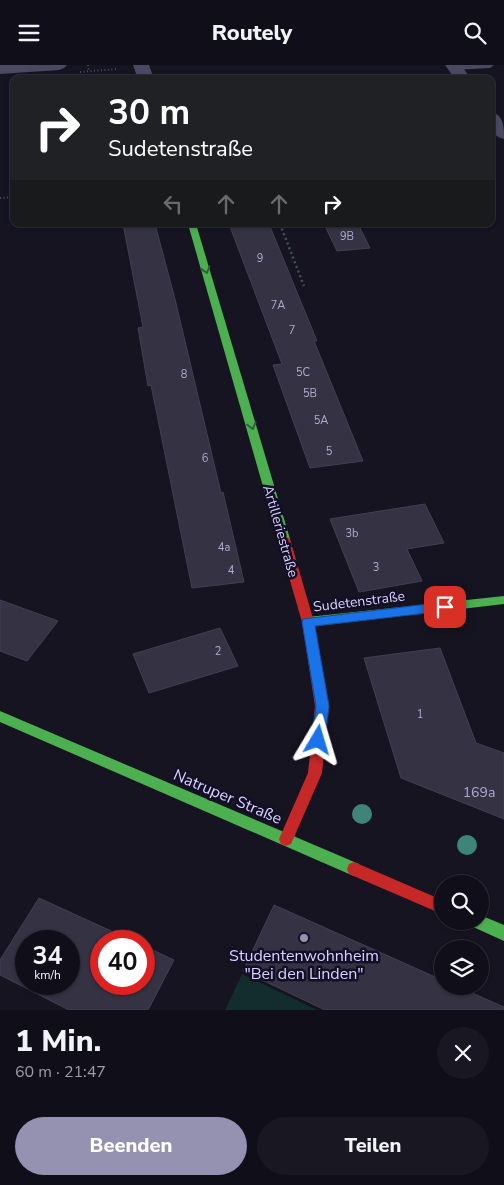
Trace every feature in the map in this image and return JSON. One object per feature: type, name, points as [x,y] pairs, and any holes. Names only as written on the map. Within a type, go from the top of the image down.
[{"type":"street","points":[[0,69],[59,65]]},
{"type":"street","points":[[495,122],[504,134]]},
{"type":"street","name":"Artilleriestraße","points":[[193,227],[308,622],[322,706],[315,773],[286,839]]},
{"type":"street","name":"Sudetenstraße","points":[[308,622],[504,600]]},
{"type":"street","name":"Natruper Straße","points":[[0,716],[434,904]]},
{"type":"street","points":[[489,927],[504,933]]},
{"type":"lane","points":[[457,70],[490,65]]},
{"type":"path","points":[[88,65],[89,71]]},
{"type":"path","points":[[281,227],[304,286]]},
{"type":"green space","points":[[242,974],[317,1010],[225,1010]]},
{"type":"building","points":[[124,227],[156,227],[244,582],[192,588],[151,385],[148,386],[138,328],[143,327]]},
{"type":"building","points":[[230,227],[270,227],[363,461],[310,468],[273,365],[282,364]]},
{"type":"building","points":[[325,227],[360,227],[370,248],[337,251]]},
{"type":"building","points":[[425,504],[444,543],[407,549],[422,581],[359,592],[330,519]]},
{"type":"building","points":[[0,600],[58,621],[27,661],[0,651]]},
{"type":"building","points":[[220,628],[238,666],[149,693],[133,654]]},
{"type":"building","points":[[440,648],[476,743],[504,753],[504,819],[401,778],[364,658]]},
{"type":"building","points":[[39,898],[109,930],[90,930],[90,995],[155,995],[155,951],[174,960],[148,1010],[69,1010],[39,995],[80,995],[80,930],[19,930]]},
{"type":"building","name":"Studentenwohnheim \"Bei den Linden\"","points":[[274,905],[434,976],[434,995],[477,995],[504,1007],[504,1010],[325,1010],[243,971]]},
{"type":"building","points":[[15,936],[15,983],[0,975],[0,960]]},
{"type":"traffic: fast","points":[[193,227],[284,539]]},
{"type":"traffic: fast","points":[[308,622],[504,600]]},
{"type":"traffic: fast","points":[[0,716],[354,869]]},
{"type":"traffic: fast","points":[[489,927],[504,933]]},
{"type":"traffic: jam","points":[[284,539],[308,622],[322,706],[315,773],[286,839]]},
{"type":"traffic: jam","points":[[354,869],[434,904]]},
{"type":"place","name":"Studentenwohnheim \"Bei den Linden\"","points":[[304,938]]},
{"type":"route","points":[[318,740],[322,706],[308,622],[445,607]]}]
